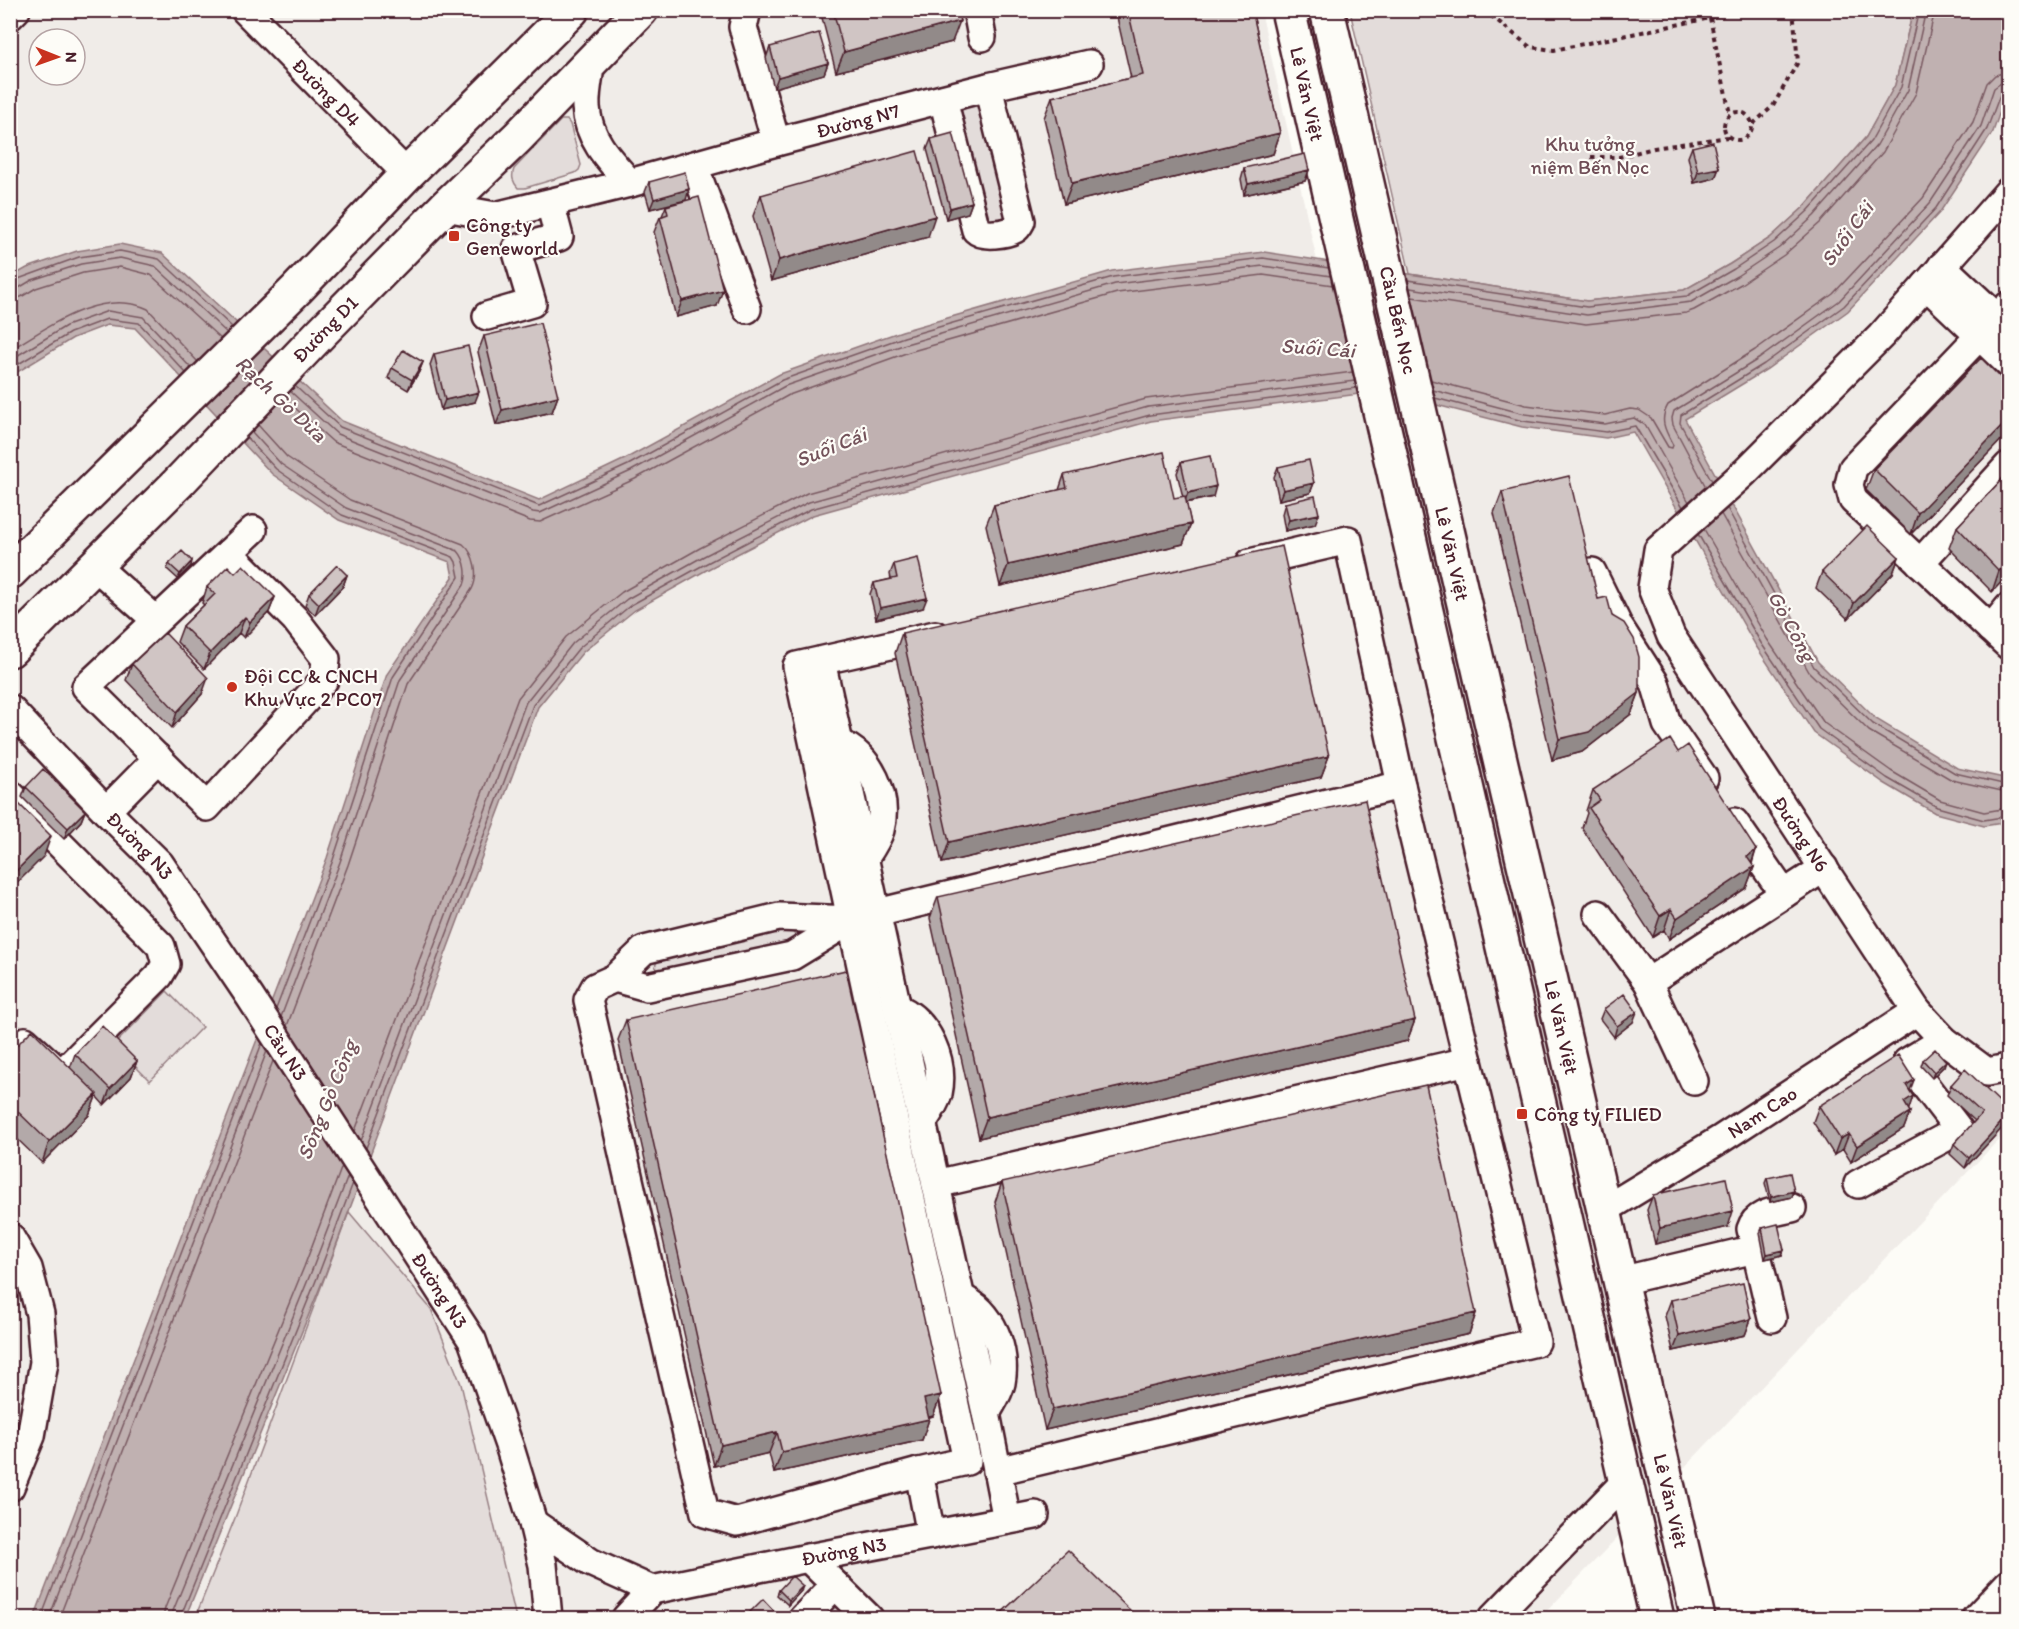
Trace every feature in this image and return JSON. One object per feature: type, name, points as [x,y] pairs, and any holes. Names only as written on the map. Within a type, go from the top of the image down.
[{"type":"main road","points":[[10,549],[137,435],[292,283],[332,252],[572,10]]},
{"type":"main road","points":[[1289,17],[1334,12]]},
{"type":"main road","name":"Lê Văn Việt","points":[[1334,12],[1371,203]]},
{"type":"main road","name":"Đường D1","points":[[10,650],[177,484],[445,207],[518,137],[640,13]]},
{"type":"main road","name":"Lê Văn Việt","points":[[1289,17],[1334,212]]},
{"type":"main road","name":"Cầu Bến Nọc","points":[[1371,203],[1425,436]]},
{"type":"main road","name":"Cầu Bến Nọc","points":[[1334,212],[1386,446]]},
{"type":"main road","points":[[10,572],[137,435]]},
{"type":"main road","name":"Lê Văn Việt","points":[[1425,436],[1698,1618]]},
{"type":"main road","name":"Lê Văn Việt","points":[[1386,446],[1657,1618]]},
{"type":"main road","points":[[1569,1237],[1604,1210]]},
{"type":"street","points":[[10,16],[16,10]]},
{"type":"street","name":"Đường D4","points":[[245,10],[407,174]]},
{"type":"street","points":[[747,10],[744,27],[776,142]]},
{"type":"street","points":[[977,10],[982,37]]},
{"type":"street","points":[[591,61],[586,107],[592,134],[607,158],[630,183]]},
{"type":"street","name":"Đường N7","points":[[445,207],[495,216],[630,183],[988,87],[1089,64]]},
{"type":"street","points":[[943,99],[976,230],[984,234],[1016,229],[1021,221],[988,87]]},
{"type":"street","points":[[694,166],[747,309]]},
{"type":"street","points":[[2008,192],[1934,276],[1999,322],[2008,363]]},
{"type":"street","points":[[487,316],[532,303],[516,249],[559,237],[550,203]]},
{"type":"street","name":"Đường N6","points":[[1934,276],[1881,336],[1745,472],[1658,550],[1652,588],[1671,636],[1917,1011],[1944,1040],[1987,1072],[2008,1068]]},
{"type":"street","points":[[1999,322],[1853,468],[1849,485],[1853,500],[2000,637],[2008,608]]},
{"type":"street","points":[[1920,562],[2008,466]]},
{"type":"street","points":[[229,553],[295,619],[326,659],[324,680],[207,807],[86,687],[156,620],[229,553],[253,531]]},
{"type":"street","points":[[997,1471],[1536,1342],[1401,785],[1348,540],[1222,569]]},
{"type":"street","points":[[94,566],[156,620]]},
{"type":"street","points":[[1592,572],[1619,627],[1654,683],[1667,724],[1784,894]]},
{"type":"street","points":[[809,663],[958,630]]},
{"type":"street","points":[[809,663],[864,916],[967,1461],[737,1522],[705,1513],[588,1000],[595,987],[615,978],[644,950],[779,917],[864,916],[1401,785]]},
{"type":"street","points":[[809,663],[839,743],[864,859],[864,916],[897,1008],[986,1413],[1007,1520]]},
{"type":"street","name":"Đường N3","points":[[10,709],[106,811],[160,864],[250,997]]},
{"type":"street","points":[[106,811],[158,758]]},
{"type":"street","points":[[10,794],[161,946],[166,964],[159,976],[61,1074],[25,1041],[10,1048]]},
{"type":"street","points":[[1648,982],[1824,868]]},
{"type":"street","points":[[1598,914],[1648,982],[1694,1081]]},
{"type":"street","points":[[615,978],[647,987],[792,956],[864,916]]},
{"type":"street","points":[[644,950],[647,987]]},
{"type":"street","name":"Cầu N3","points":[[250,997],[382,1199]]},
{"type":"street","name":"Nam Cao","points":[[1604,1210],[1722,1139],[1917,1011]]},
{"type":"street","points":[[1858,1184],[1959,1130],[1907,1062],[1944,1040]]},
{"type":"street","points":[[936,1184],[1468,1061]]},
{"type":"street","name":"Đường N3","points":[[382,1199],[472,1340],[510,1448],[533,1523],[543,1565],[548,1618]]},
{"type":"street","points":[[1772,1318],[1751,1229],[1761,1215],[1791,1208]]},
{"type":"street","points":[[10,1237],[28,1268],[40,1314],[44,1362],[31,1436],[10,1487]]},
{"type":"street","points":[[1620,1281],[1755,1249]]},
{"type":"street","points":[[919,1472],[931,1535]]},
{"type":"street","points":[[1493,1618],[1626,1481]]},
{"type":"street","name":"Đường N3","points":[[652,1590],[1035,1515]]},
{"type":"street","points":[[533,1523],[590,1562],[652,1590],[626,1618]]},
{"type":"street","points":[[808,1558],[869,1618]]},
{"type":"street","points":[[1981,1616],[2008,1584]]},
{"type":"street","points":[[803,1618],[835,1585]]},
{"type":"path","points":[[1484,10],[1530,47],[1554,50],[1710,18],[1731,10]]},
{"type":"path","points":[[1753,124],[1773,106],[1798,62],[1793,10]]},
{"type":"path","points":[[1710,18],[1730,114]]},
{"type":"path","points":[[1592,158],[1618,157],[1654,148],[1728,137],[1736,141],[1745,140],[1752,133],[1753,124],[1748,115],[1739,111],[1730,114],[1725,121],[1724,129],[1728,137]]},
{"type":"shaded area","points":[[11,11],[1261,11],[1347,395],[1382,391],[1522,427],[1606,438],[1685,419],[1767,369],[1848,311],[1993,132],[2008,88],[2008,1130],[1540,1618],[11,1618]]},
{"type":"green space","name":"Khu tưởng niệm Bến Nọc","points":[[1350,11],[1913,11],[1895,85],[1866,137],[1804,207],[1770,238],[1684,290],[1587,301],[1410,274]]},
{"type":"green space","points":[[974,104],[984,111],[1011,206],[1006,219],[984,224],[958,112]]},
{"type":"green space","points":[[561,120],[567,120],[570,124],[581,165],[579,170],[525,188],[518,188],[513,179],[514,169]]},
{"type":"green space","points":[[788,926],[795,935],[790,946],[662,977],[655,966],[660,956]]},
{"type":"green space","points":[[167,991],[202,1027],[150,1081],[114,1045]]},
{"type":"green space","points":[[349,1212],[431,1309],[461,1384],[516,1618],[195,1618],[235,1518]]},
{"type":"water","points":[[1913,11],[2008,11],[2008,88],[1993,132],[1940,212],[1848,311],[1767,369],[1685,419],[1818,662],[1876,719],[1957,768],[2008,777],[2008,822],[1984,826],[1935,813],[1884,783],[1814,733],[1756,646],[1633,432],[1606,438],[1522,427],[1382,391],[1151,421],[813,515],[635,610],[583,652],[538,707],[325,1275],[185,1618],[34,1618],[327,858],[387,674],[453,577],[450,562],[339,520],[272,474],[135,328],[107,325],[73,338],[11,376],[11,277],[27,268],[77,251],[120,244],[162,253],[342,421],[539,500],[625,459],[780,374],[902,331],[1112,271],[1264,252],[1587,301],[1684,290],[1770,238],[1804,207],[1866,137],[1895,85]]},
{"type":"building","points":[[833,10],[957,10],[960,21],[844,52]]},
{"type":"building","points":[[1128,10],[1252,10],[1280,133],[1072,183],[1052,97],[1143,75]]},
{"type":"building","points":[[819,33],[828,63],[778,77],[770,47]]},
{"type":"building","points":[[953,133],[972,202],[950,208],[931,139]]},
{"type":"building","points":[[1713,142],[1719,168],[1698,172],[1692,147]]},
{"type":"building","points":[[917,151],[935,216],[779,260],[761,195]]},
{"type":"building","points":[[1305,154],[1309,170],[1248,184],[1244,168]]},
{"type":"building","points":[[685,172],[689,189],[654,199],[649,182]]},
{"type":"building","points":[[699,197],[723,290],[682,301],[660,217],[668,214],[666,206]]},
{"type":"building","points":[[540,323],[558,396],[502,410],[484,336]]},
{"type":"building","points":[[468,346],[479,392],[445,400],[434,354]]},
{"type":"building","points":[[403,350],[423,362],[412,380],[392,368]]},
{"type":"building","points":[[1981,358],[2008,385],[2008,420],[1918,513],[1874,469]]},
{"type":"building","points":[[1164,452],[1174,498],[1185,496],[1191,524],[1008,565],[994,505],[1067,488],[1064,475]]},
{"type":"building","points":[[1210,456],[1216,486],[1188,493],[1181,462]]},
{"type":"building","points":[[1309,460],[1314,483],[1283,490],[1278,467]]},
{"type":"building","points":[[2008,473],[2008,562],[1999,571],[1957,527]]},
{"type":"building","points":[[1569,476],[1598,599],[1607,597],[1612,616],[1624,623],[1634,639],[1639,657],[1639,693],[1589,732],[1559,739],[1502,492]]},
{"type":"building","points":[[1315,496],[1319,514],[1289,520],[1285,503]]},
{"type":"building","points":[[1867,526],[1899,557],[1854,603],[1822,572]]},
{"type":"building","points":[[1282,546],[1329,756],[949,842],[902,633]]},
{"type":"building","points":[[182,551],[192,561],[180,574],[169,564]]},
{"type":"building","points":[[918,558],[927,598],[880,608],[874,583],[897,578],[894,564]]},
{"type":"building","points":[[243,565],[275,597],[250,622],[245,617],[210,653],[183,626],[215,594],[207,587],[228,566],[235,573]]},
{"type":"building","points":[[337,565],[347,575],[319,604],[309,594]]},
{"type":"building","points":[[165,633],[208,678],[177,712],[132,664]]},
{"type":"building","points":[[1670,739],[1678,752],[1688,745],[1756,850],[1747,857],[1754,867],[1677,918],[1671,909],[1660,916],[1589,808],[1600,800],[1593,790]]},
{"type":"building","points":[[43,769],[85,811],[68,828],[26,787]]},
{"type":"building","points":[[10,795],[51,836],[10,877]]},
{"type":"building","points":[[1365,800],[1415,1020],[987,1117],[938,897]]},
{"type":"building","points":[[846,970],[941,1395],[924,1399],[929,1419],[782,1452],[777,1432],[721,1445],[626,1020]]},
{"type":"building","points":[[1624,994],[1637,1012],[1617,1026],[1604,1009]]},
{"type":"building","points":[[102,1026],[137,1061],[110,1089],[75,1054]]},
{"type":"building","points":[[32,1030],[97,1094],[49,1142],[10,1104],[10,1052]]},
{"type":"building","points":[[1935,1049],[1946,1061],[1934,1072],[1923,1060]]},
{"type":"building","points":[[1898,1055],[1914,1080],[1906,1085],[1913,1096],[1904,1102],[1910,1112],[1857,1146],[1849,1134],[1840,1139],[1819,1106]]},
{"type":"building","points":[[1965,1069],[2008,1110],[2008,1115],[1969,1158],[1954,1144],[1982,1113],[1951,1085]]},
{"type":"building","points":[[1426,1085],[1476,1313],[1053,1409],[1002,1182]]},
{"type":"building","points":[[1790,1173],[1794,1191],[1771,1197],[1767,1178]]},
{"type":"building","points":[[1726,1178],[1733,1211],[1660,1228],[1653,1195]]},
{"type":"building","points":[[1778,1224],[1784,1250],[1767,1254],[1762,1228]]},
{"type":"building","points":[[1743,1283],[1751,1319],[1679,1336],[1671,1300]]},
{"type":"building","points":[[1068,1550],[1138,1618],[996,1618]]},
{"type":"building","points":[[792,1576],[803,1586],[789,1600],[779,1590]]},
{"type":"building","points":[[763,1599],[776,1613],[771,1618],[744,1618]]},
{"type":"place","name":"Công ty Geneworld","points":[[454,236]]},
{"type":"place","name":"Đội CC & CNCH Khu Vực 2 PC07","points":[[232,687]]},
{"type":"place","name":"Công ty FILIED","points":[[1522,1114]]},
{"type":"water label","name":"Suối Cái","points":[[1847,234]]},
{"type":"water label","name":"Suối Cái","points":[[1318,348]]},
{"type":"water label","name":"Rạch Gò Dừa","points":[[281,399]]},
{"type":"water label","name":"Suối Cái","points":[[831,447]]},
{"type":"water label","name":"Gò Công","points":[[1792,626]]},
{"type":"water label","name":"Sông Gò Công","points":[[327,1100]]}]
